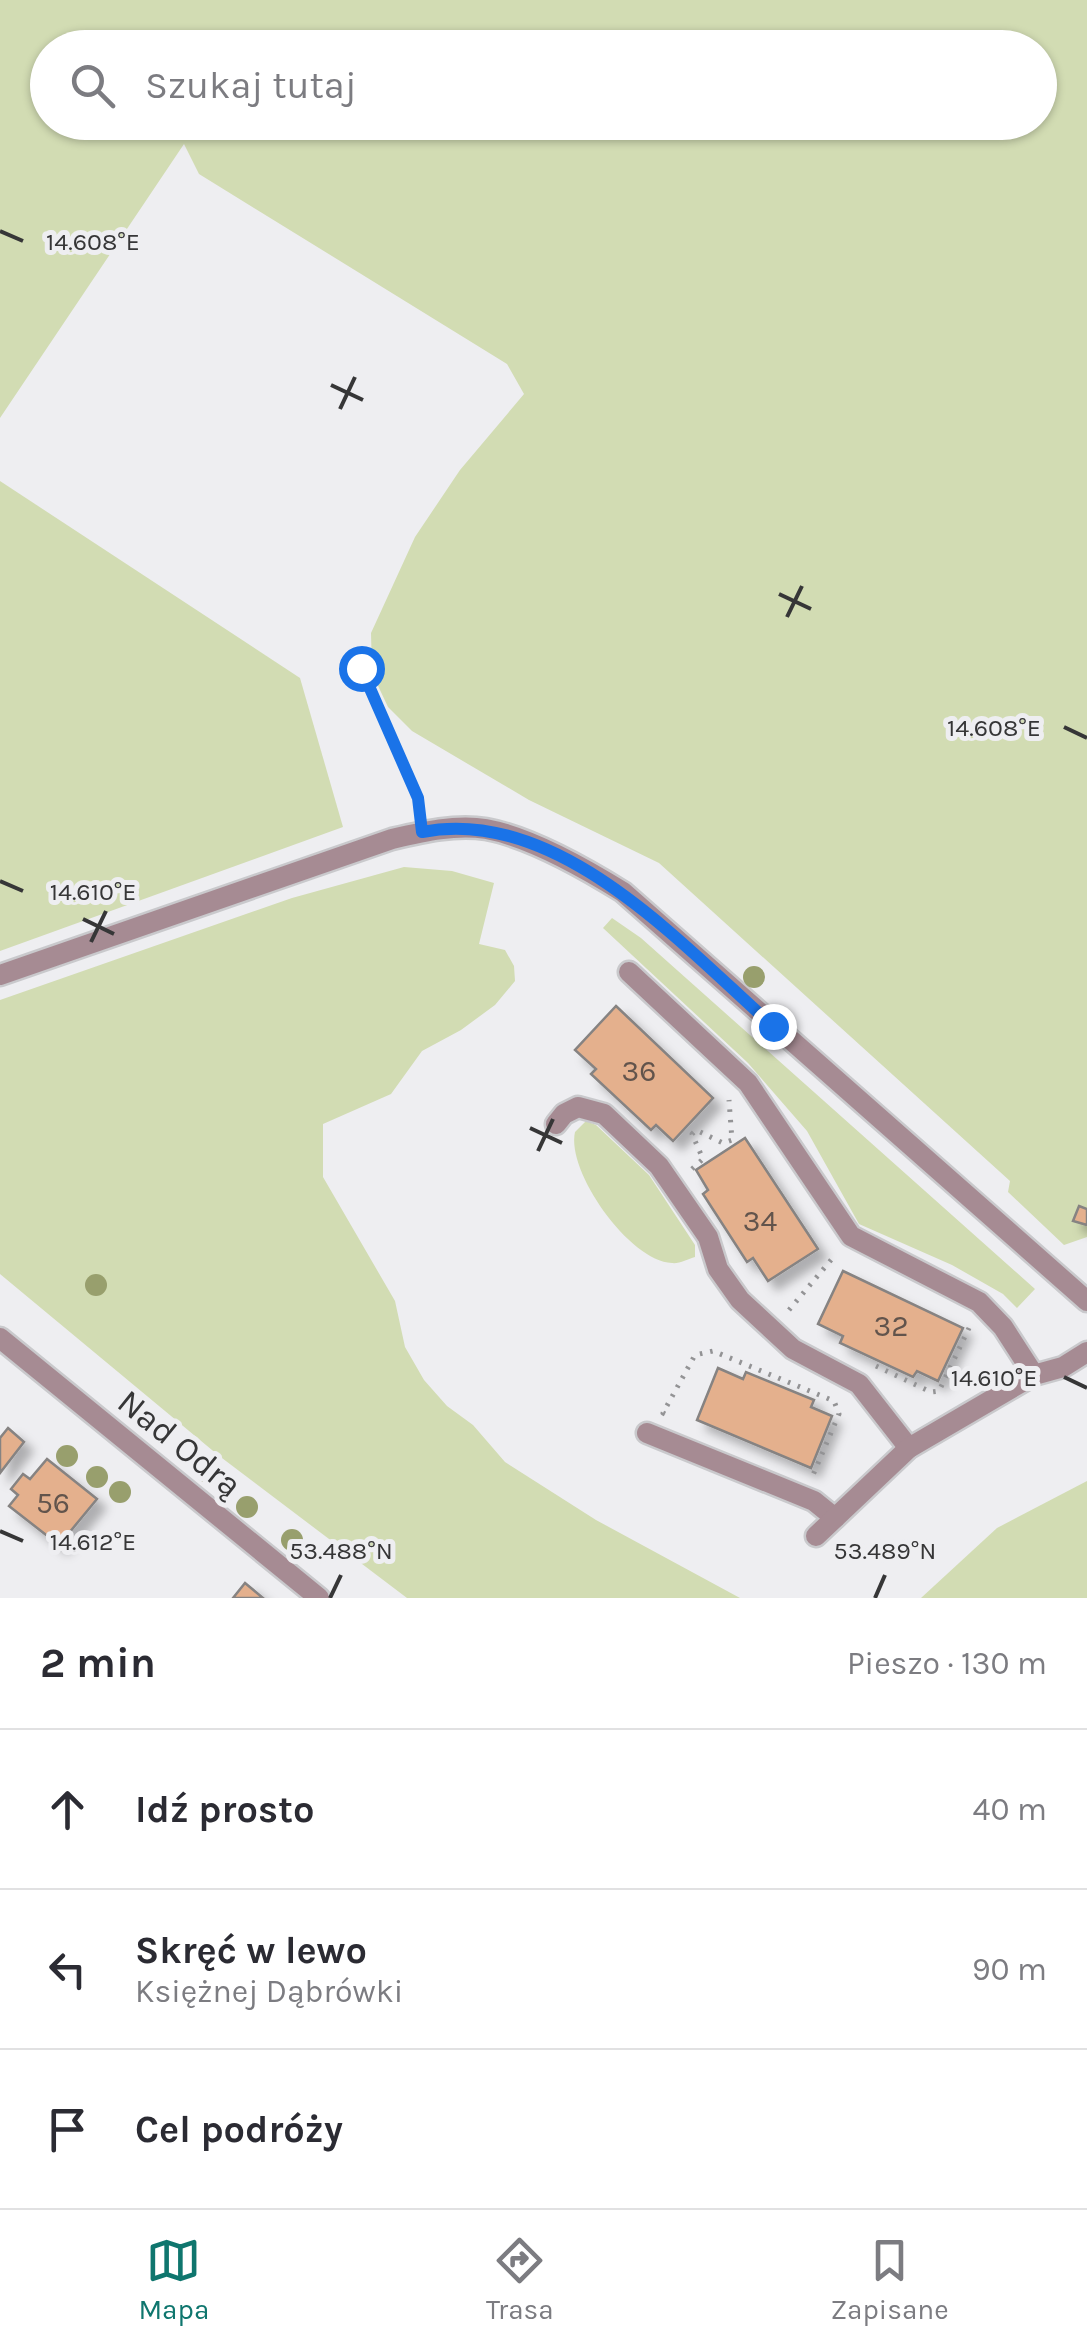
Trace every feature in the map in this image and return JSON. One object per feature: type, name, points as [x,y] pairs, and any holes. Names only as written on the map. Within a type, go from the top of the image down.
[{"type":"street","points":[[0,974],[392,839],[439,829],[486,829],[579,866],[623,892],[1087,1300]]},
{"type":"street","points":[[628,972],[748,1083],[851,1236],[978,1302],[1003,1327],[1034,1375]]},
{"type":"street","points":[[556,1124],[564,1114],[578,1107],[604,1114],[659,1166],[708,1237],[718,1269],[740,1300],[793,1349],[859,1384],[909,1448]]},
{"type":"street","name":"Nad Odrą","points":[[0,1338],[320,1598]]},
{"type":"street","points":[[816,1536],[909,1448],[1034,1375],[1063,1367],[1087,1352]]},
{"type":"street","points":[[647,1433],[814,1501],[835,1518]]},
{"type":"path","points":[[361,668],[424,814]]},
{"type":"path","points":[[685,1174],[703,1159],[692,1134],[696,1130],[723,1143],[732,1140],[729,1092]]},
{"type":"path","points":[[782,1317],[851,1236]]},
{"type":"path","points":[[864,1360],[930,1392],[939,1391],[969,1329],[980,1325]]},
{"type":"path","points":[[670,1416],[662,1413],[695,1355],[713,1351],[834,1401],[838,1414],[811,1487]]},
{"type":"green space","points":[[0,0],[1087,0],[1087,1237],[1064,1245],[1008,1192],[1010,1181],[659,863],[529,800],[412,731],[388,707],[372,673],[371,633],[415,537],[460,470],[524,394],[507,364],[199,174],[184,144],[0,418]]},
{"type":"green space","points":[[0,481],[300,678],[343,827],[0,951]]},
{"type":"green space","points":[[404,867],[452,871],[494,883],[479,944],[505,950],[514,966],[515,981],[495,1005],[461,1030],[422,1051],[391,1094],[323,1124],[323,1177],[395,1301],[405,1347],[424,1380],[447,1406],[473,1425],[505,1462],[596,1520],[740,1598],[407,1598],[218,1455],[0,1274],[0,1000],[292,898]]},
{"type":"green space","points":[[612,918],[641,938],[1035,1289],[1017,1308],[1003,1294],[952,1265],[859,1224],[807,1131],[748,1063],[603,928]]},
{"type":"green space","points":[[586,1121],[596,1125],[649,1175],[695,1245],[695,1257],[675,1263],[655,1258],[620,1231],[580,1169],[575,1132]]},
{"type":"green space","points":[[1087,1481],[1087,1598],[921,1598],[997,1528]]},
{"type":"building","points":[[616,1006],[713,1098],[673,1141],[656,1125],[651,1130],[591,1074],[596,1069],[575,1050]]},
{"type":"building","points":[[745,1138],[818,1249],[768,1281],[753,1258],[747,1262],[703,1194],[708,1190],[696,1170]]},
{"type":"building","points":[[1079,1206],[1087,1209],[1087,1225],[1073,1221]]},
{"type":"building","points":[[843,1271],[963,1328],[938,1381],[917,1371],[913,1377],[840,1343],[843,1336],[818,1324]]},
{"type":"building","points":[[718,1368],[743,1379],[746,1372],[814,1400],[811,1407],[832,1416],[811,1468],[697,1420]]},
{"type":"building","points":[[8,1428],[24,1442],[0,1473],[0,1438]]},
{"type":"building","points":[[47,1459],[97,1499],[59,1545],[9,1506],[18,1495],[11,1489],[23,1474],[30,1479]]},
{"type":"building","points":[[245,1583],[263,1598],[233,1598]]},
{"type":"route","points":[[361,668],[418,798],[422,832],[486,829],[579,866],[623,892],[773,1026]]}]
